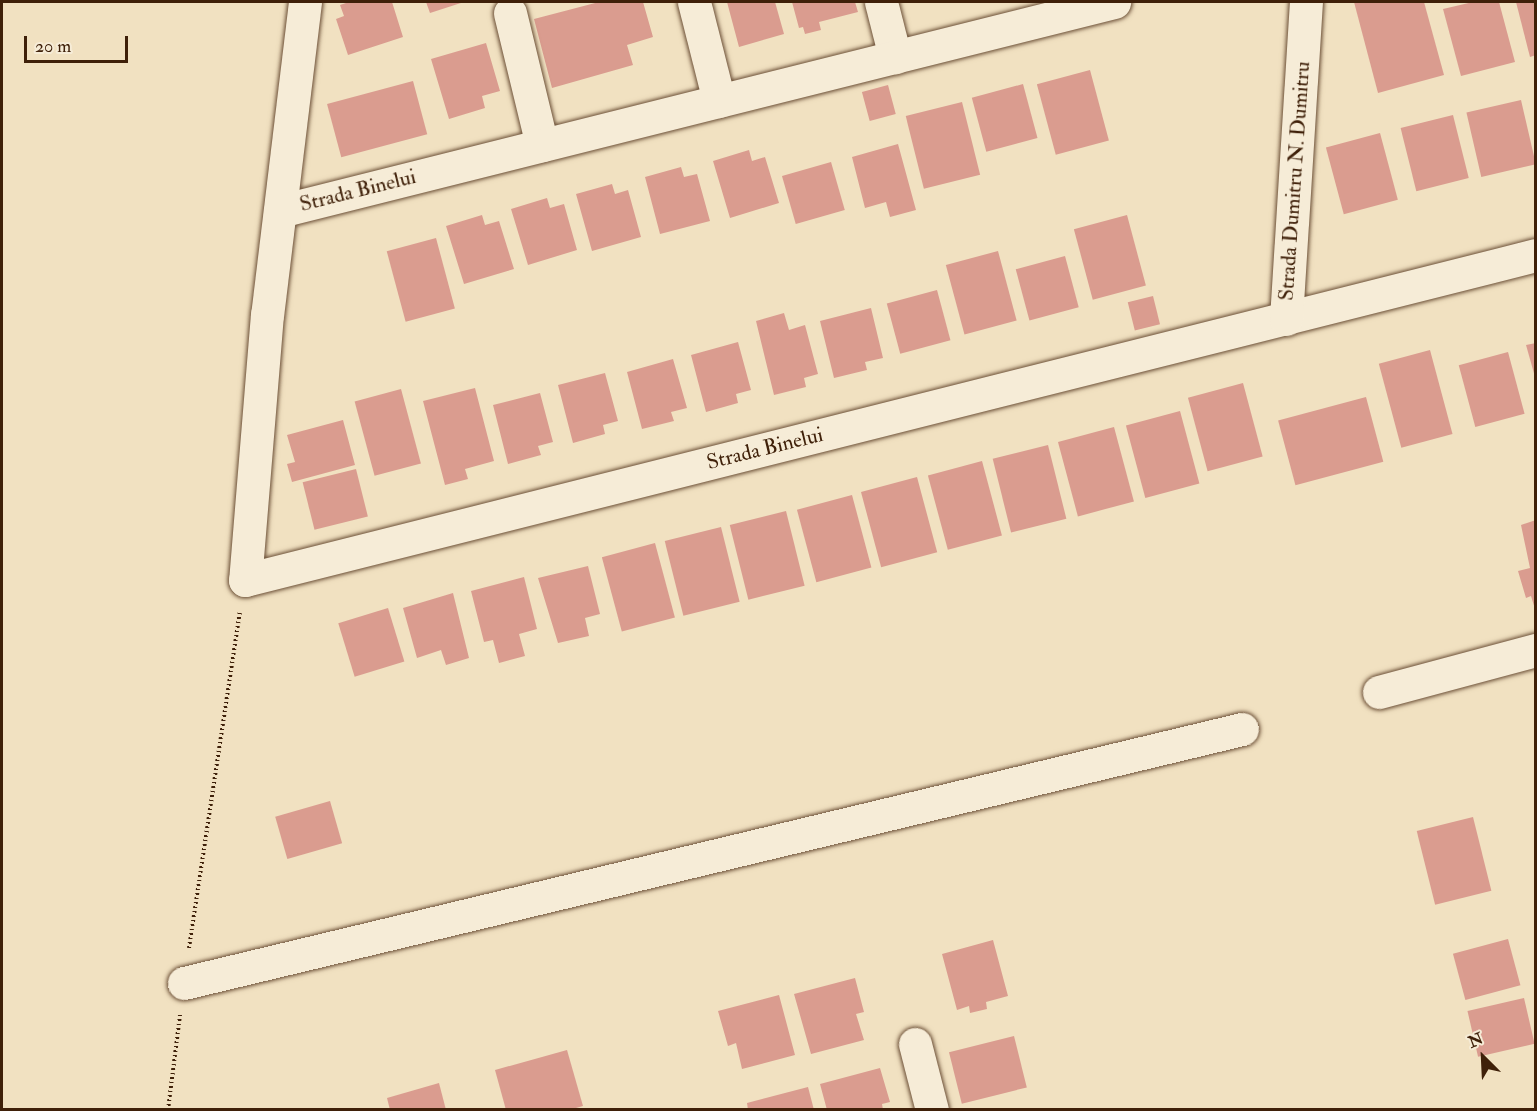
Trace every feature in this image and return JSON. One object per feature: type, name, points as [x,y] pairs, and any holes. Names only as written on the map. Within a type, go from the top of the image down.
[{"type":"street","points":[[244,580],[280,211],[305,2]]},
{"type":"street","points":[[694,2],[719,101]]},
{"type":"street","points":[[881,2],[895,57]]},
{"type":"street","name":"Strada Binelui","points":[[280,211],[895,57],[1068,7],[1114,2]]},
{"type":"street","name":"Strada Dumitru N. Dumitru","points":[[1306,2],[1286,319],[1536,255]]},
{"type":"street","points":[[510,14],[542,145]]},
{"type":"street","name":"Strada Binelui","points":[[244,580],[1286,319]]},
{"type":"street","points":[[1379,692],[1536,650]]},
{"type":"street","points":[[184,983],[1242,729]]},
{"type":"street","points":[[915,1044],[932,1110]]},
{"type":"path","points":[[168,1110],[184,983],[244,580]]},
{"type":"building","points":[[349,2],[392,2],[403,37],[348,55],[336,19],[344,16],[340,5]]},
{"type":"building","points":[[426,2],[464,2],[430,13]]},
{"type":"building","points":[[599,2],[643,2],[653,37],[627,45],[633,65],[552,88],[534,19]]},
{"type":"building","points":[[727,2],[775,2],[784,34],[739,47]]},
{"type":"building","points":[[792,2],[855,2],[858,12],[819,22],[821,30],[805,34],[803,27],[799,28]]},
{"type":"building","points":[[1354,2],[1424,2],[1444,75],[1378,93]]},
{"type":"building","points":[[1473,2],[1499,2],[1515,62],[1461,76],[1443,9]]},
{"type":"building","points":[[1516,2],[1536,2],[1536,55],[1530,57]]},
{"type":"building","points":[[486,43],[500,91],[482,96],[485,108],[449,119],[431,59]]},
{"type":"building","points":[[1090,70],[1109,141],[1056,155],[1037,84]]},
{"type":"building","points":[[413,81],[427,134],[341,157],[327,104]]},
{"type":"building","points":[[1023,84],[1037,138],[986,152],[972,98]]},
{"type":"building","points":[[888,85],[896,114],[870,121],[862,92]]},
{"type":"building","points":[[1521,100],[1536,164],[1481,177],[1466,113]]},
{"type":"building","points":[[962,102],[980,175],[924,189],[906,116]]},
{"type":"building","points":[[1453,115],[1469,178],[1416,191],[1401,128]]},
{"type":"building","points":[[1380,133],[1398,200],[1344,214],[1326,147]]},
{"type":"building","points":[[898,144],[916,210],[890,217],[886,202],[865,208],[852,157]]},
{"type":"building","points":[[749,150],[752,161],[765,157],[779,203],[730,218],[713,161]]},
{"type":"building","points":[[831,162],[845,210],[796,224],[782,176]]},
{"type":"building","points":[[681,167],[684,177],[697,174],[710,221],[660,234],[645,177]]},
{"type":"building","points":[[612,184],[615,194],[628,190],[641,237],[592,251],[576,194]]},
{"type":"building","points":[[547,198],[550,208],[564,204],[577,250],[528,265],[511,209]]},
{"type":"building","points":[[482,215],[485,225],[499,221],[514,269],[464,284],[446,226]]},
{"type":"building","points":[[1127,215],[1146,286],[1093,300],[1074,229]]},
{"type":"building","points":[[436,238],[455,309],[406,322],[387,251]]},
{"type":"building","points":[[998,251],[1017,321],[964,335],[946,265]]},
{"type":"building","points":[[1065,256],[1079,307],[1029,320],[1016,269]]},
{"type":"building","points":[[937,290],[950,340],[900,354],[887,303]]},
{"type":"building","points":[[1153,296],[1160,324],[1135,330],[1128,302]]},
{"type":"building","points":[[871,308],[883,358],[865,362],[867,370],[834,378],[820,321]]},
{"type":"building","points":[[784,313],[789,330],[805,325],[818,374],[804,378],[806,387],[774,395],[756,321]]},
{"type":"building","points":[[738,342],[751,390],[736,394],[738,403],[706,412],[691,355]]},
{"type":"building","points":[[1536,343],[1536,377],[1535,377],[1526,345]]},
{"type":"building","points":[[1430,350],[1453,434],[1401,448],[1379,364]]},
{"type":"building","points":[[1508,352],[1525,414],[1475,427],[1459,365]]},
{"type":"building","points":[[673,359],[687,408],[671,412],[674,421],[642,429],[627,372]]},
{"type":"building","points":[[605,373],[618,421],[603,425],[605,434],[573,443],[558,385]]},
{"type":"building","points":[[1243,383],[1263,456],[1208,471],[1188,398]]},
{"type":"building","points":[[475,388],[494,461],[465,469],[468,479],[445,485],[423,401]]},
{"type":"building","points":[[401,389],[421,463],[375,476],[355,401]]},
{"type":"building","points":[[540,393],[553,442],[538,446],[541,455],[508,464],[493,405]]},
{"type":"building","points":[[1366,397],[1383,462],[1295,485],[1278,421]]},
{"type":"building","points":[[1180,411],[1199,483],[1145,498],[1126,425]]},
{"type":"building","points":[[343,420],[355,465],[292,482],[287,464],[295,462],[287,435]]},
{"type":"building","points":[[1114,427],[1134,501],[1078,516],[1058,442]]},
{"type":"building","points":[[1048,445],[1066,519],[1011,533],[993,459]]},
{"type":"building","points":[[982,461],[1002,535],[948,550],[928,475]]},
{"type":"building","points":[[356,469],[368,517],[314,530],[303,482]]},
{"type":"building","points":[[917,477],[937,552],[881,567],[861,492]]},
{"type":"building","points":[[852,495],[871,567],[816,582],[797,510]]},
{"type":"building","points":[[786,511],[805,586],[748,600],[730,525]]},
{"type":"building","points":[[1536,520],[1535,609],[1531,596],[1526,598],[1518,571],[1530,568],[1521,525]]},
{"type":"building","points":[[721,527],[740,602],[683,616],[665,541]]},
{"type":"building","points":[[655,543],[675,617],[622,632],[602,557]]},
{"type":"building","points":[[588,566],[600,614],[585,618],[589,636],[558,643],[538,578]]},
{"type":"building","points":[[524,577],[537,629],[519,634],[525,656],[499,663],[493,640],[484,642],[471,591]]},
{"type":"building","points":[[453,593],[469,658],[446,665],[441,650],[417,658],[403,608]]},
{"type":"building","points":[[388,608],[404,662],[355,677],[338,623]]},
{"type":"building","points":[[330,801],[342,843],[287,859],[275,817]]},
{"type":"building","points":[[1473,817],[1491,891],[1435,905],[1417,831]]},
{"type":"building","points":[[1508,939],[1520,985],[1465,1000],[1453,954]]},
{"type":"building","points":[[993,940],[1008,996],[986,1002],[987,1009],[970,1013],[969,1006],[957,1010],[942,954]]},
{"type":"building","points":[[855,978],[864,1012],[856,1014],[864,1040],[811,1054],[794,994]]},
{"type":"building","points":[[779,995],[795,1055],[742,1069],[736,1043],[728,1046],[718,1011]]},
{"type":"building","points":[[1524,998],[1535,1044],[1478,1057],[1467,1011]]},
{"type":"building","points":[[1014,1036],[1027,1087],[962,1104],[949,1052]]},
{"type":"building","points":[[567,1050],[583,1106],[569,1110],[506,1110],[495,1070]]},
{"type":"building","points":[[880,1068],[890,1102],[882,1104],[883,1110],[827,1110],[820,1084]]},
{"type":"building","points":[[439,1083],[446,1110],[390,1110],[387,1098]]},
{"type":"building","points":[[808,1087],[814,1110],[748,1110],[747,1103]]}]
